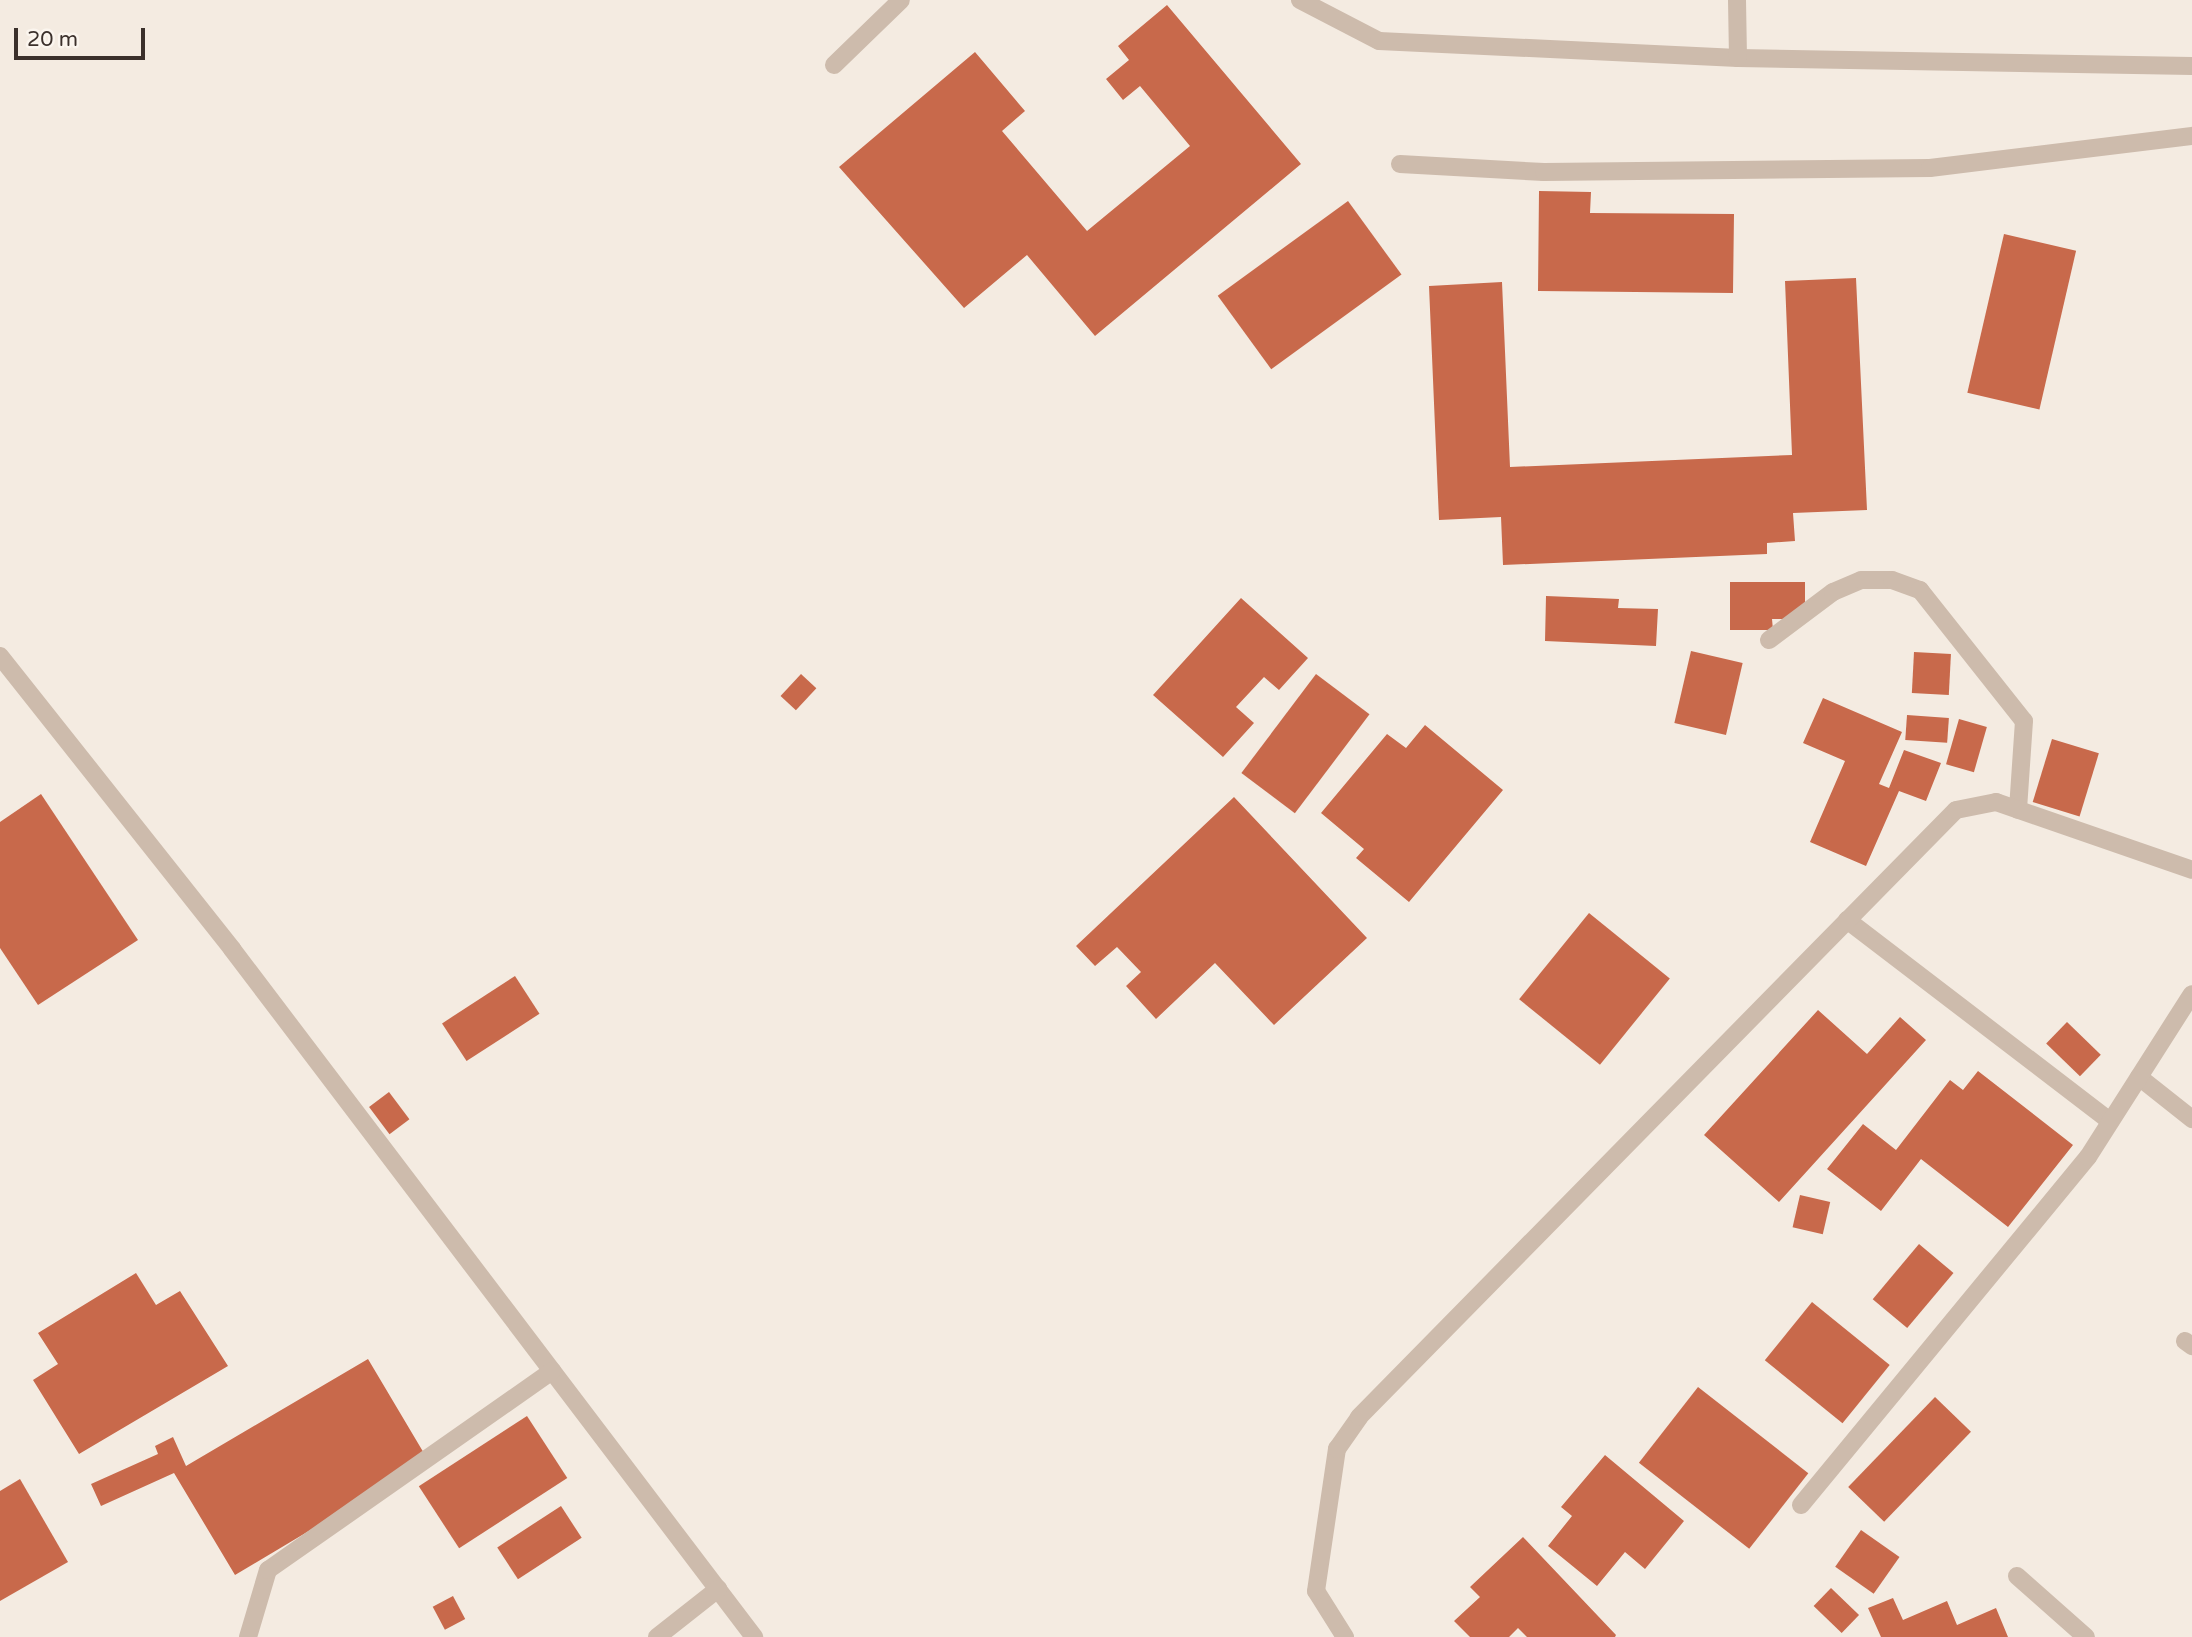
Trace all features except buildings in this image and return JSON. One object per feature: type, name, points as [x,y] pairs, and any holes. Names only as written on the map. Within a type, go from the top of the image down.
[{"type":"street","points":[[834,65],[901,0]]},
{"type":"street","points":[[1300,0],[1379,41],[1738,58],[2192,66]]},
{"type":"street","points":[[1737,0],[1738,58]]},
{"type":"street","points":[[1399,163],[1544,172],[1930,168],[2192,136]]},
{"type":"street","points":[[1769,640],[1833,592],[1861,580],[1892,580],[1920,590],[2024,721],[2018,810]]},
{"type":"street","points":[[0,656],[754,1637]]},
{"type":"street","points":[[1345,1637],[1316,1591],[1337,1448],[1359,1417],[1956,810],[1996,802],[2192,870]]},
{"type":"street","points":[[1847,920],[2110,1121]]},
{"type":"street","points":[[1801,1505],[2079,1167],[2192,994]]},
{"type":"street","points":[[2138,1077],[2192,1119]]},
{"type":"street","points":[[248,1637],[268,1570],[552,1371]]},
{"type":"street","points":[[2017,1576],[2086,1637]]},
{"type":"street","points":[[657,1637],[718,1589]]}]
